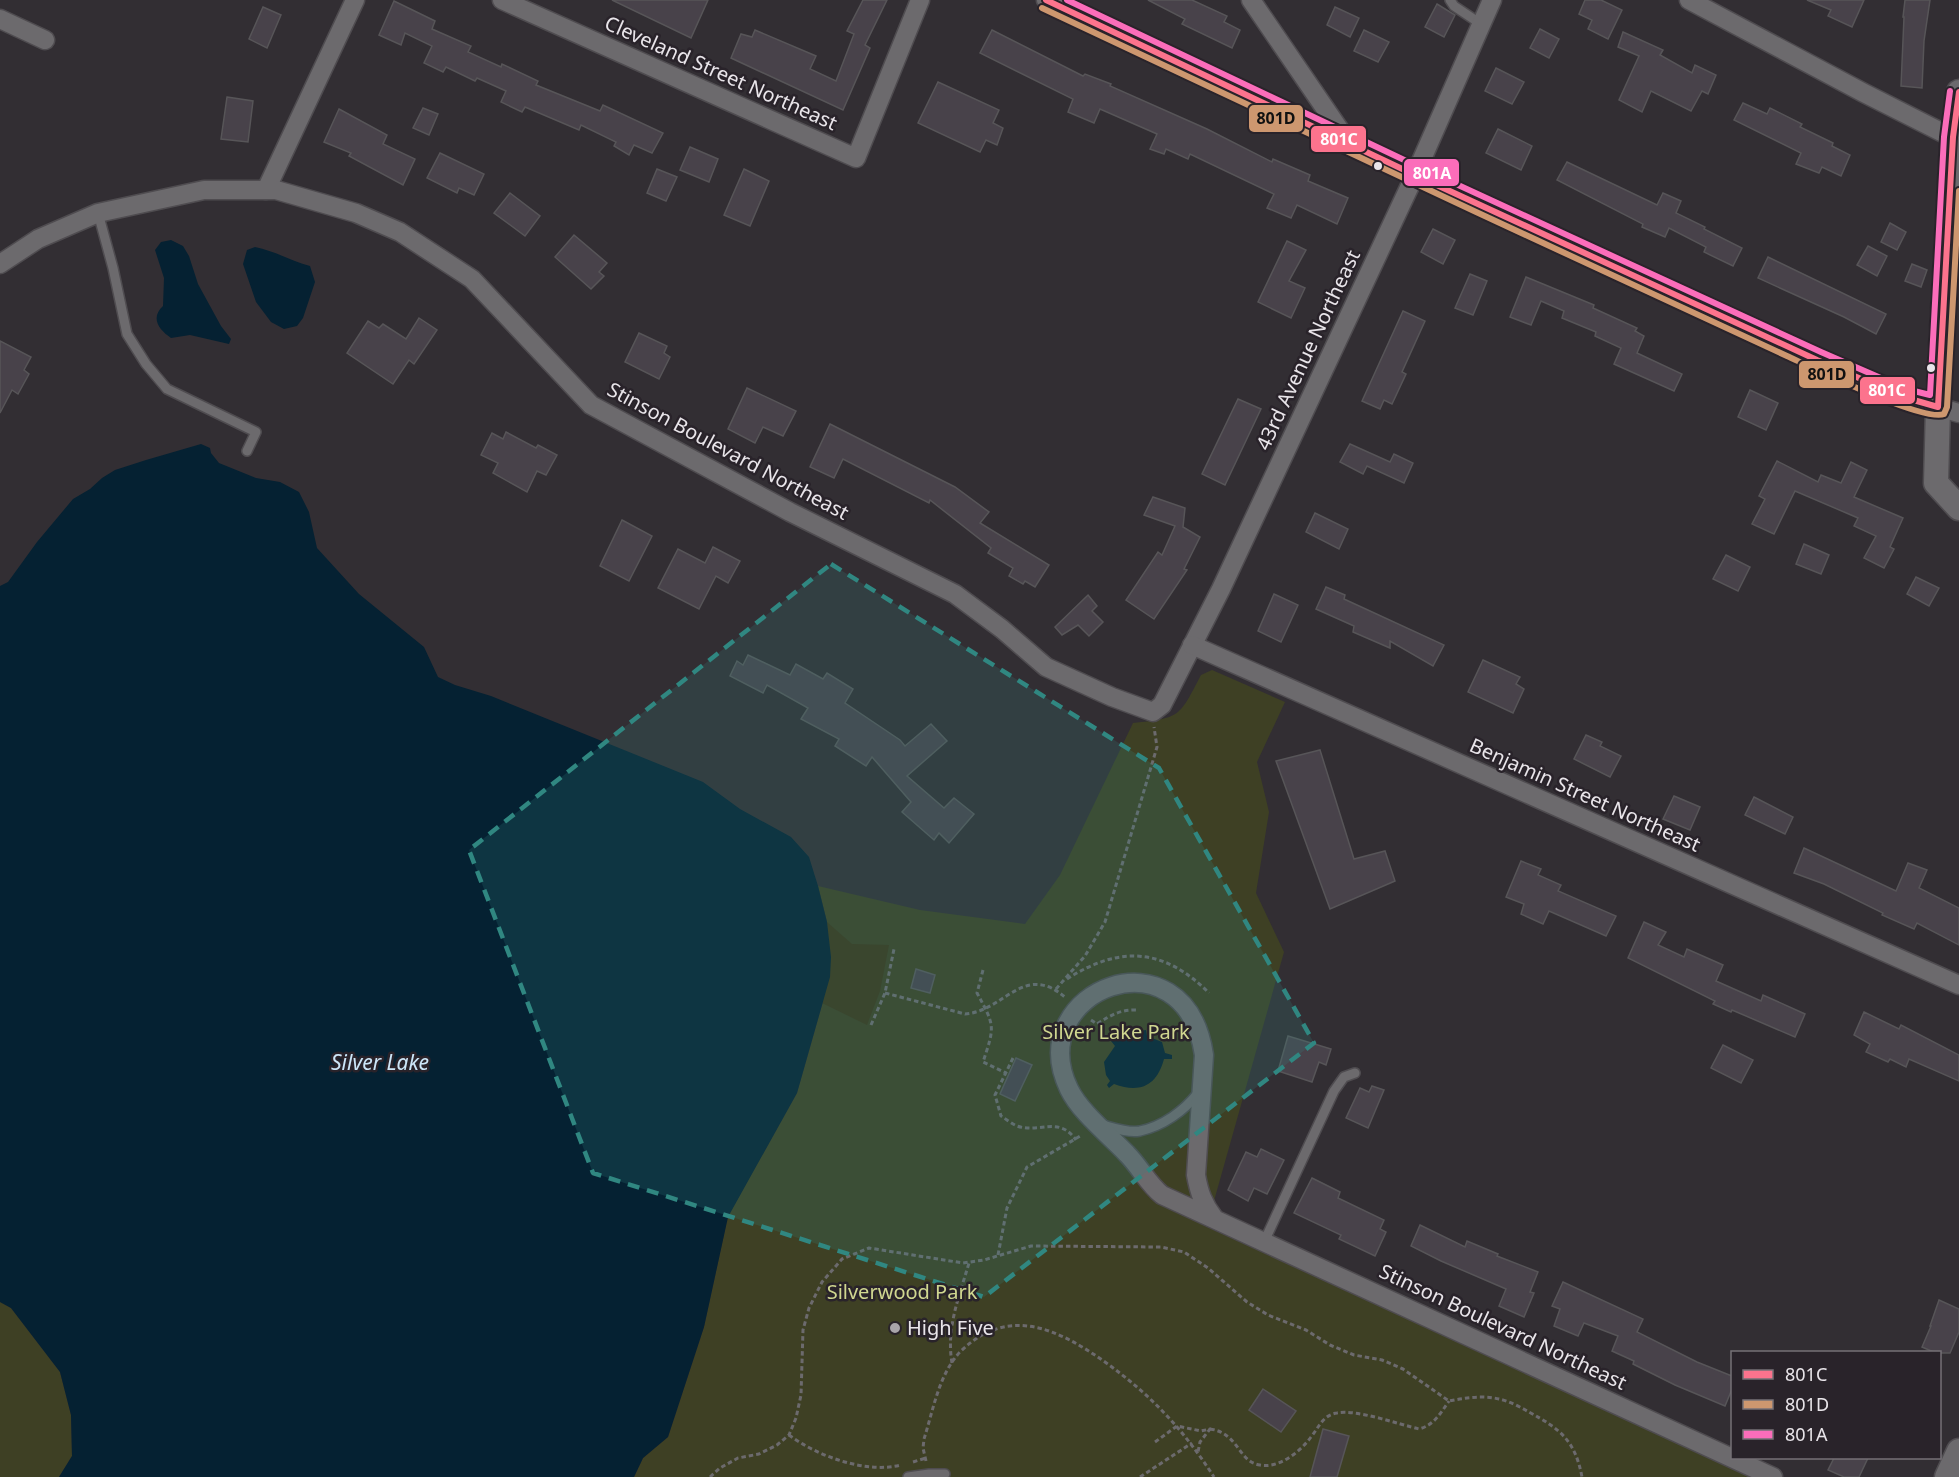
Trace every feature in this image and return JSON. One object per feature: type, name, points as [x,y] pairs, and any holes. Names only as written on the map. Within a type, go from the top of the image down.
[{"type":"street","points":[[266,190],[355,0]]},
{"type":"street","name":"Cleveland Street Northeast","points":[[502,0],[856,158],[920,0]]},
{"type":"street","points":[[1046,0],[1415,175],[1817,360],[1904,397],[1948,410]]},
{"type":"street","points":[[1251,0],[1350,144]]},
{"type":"street","name":"43rd Avenue Northeast","points":[[1153,712],[1162,705],[1221,589],[1415,175],[1492,0]]},
{"type":"street","points":[[1689,0],[1956,139]]},
{"type":"street","points":[[0,20],[45,40]]},
{"type":"street","points":[[1959,92],[1948,410],[1936,483],[1959,508]]},
{"type":"street","name":"Stinson Boulevard Northeast","points":[[0,264],[38,239],[98,213],[204,190],[276,190],[337,206],[400,232],[472,279],[591,405],[790,512],[955,594],[1002,629],[1046,667],[1112,697],[1153,712]]},
{"type":"street","name":"Benjamin Street Northeast","points":[[1192,645],[1959,985]]},
{"type":"street","name":"Stinson Boulevard Northeast","points":[[1214,1218],[1204,1206],[1198,1191],[1196,1175],[1204,1054],[1195,1021],[1183,1004],[1170,993],[1152,985],[1134,982],[1115,984],[1100,991],[1077,1008],[1068,1022],[1062,1037],[1060,1057],[1063,1074],[1070,1091],[1132,1159],[1162,1196],[1731,1458]]},
{"type":"street","points":[[1947,1477],[1959,1451]]},
{"type":"street","name":"Stinson Boulevard Northeast","points":[[1734,1459],[1773,1477]]},
{"type":"lane","points":[[1450,0],[1454,6],[1481,24]]},
{"type":"lane","points":[[98,213],[127,334],[167,389],[256,432],[247,452]]},
{"type":"lane","points":[[1264,1242],[1334,1090],[1344,1077],[1354,1073]]},
{"type":"lane","points":[[1098,1123],[1119,1130],[1138,1131],[1176,1115],[1202,1089]]},
{"type":"lane","points":[[908,1477],[945,1474]]},
{"type":"path","points":[[1056,989],[1085,956],[1105,922],[1156,747],[1153,712]]},
{"type":"path","points":[[871,1025],[885,993],[894,949]]},
{"type":"path","points":[[983,970],[977,993],[992,1023],[992,1038],[983,1062],[1006,1073]]},
{"type":"path","points":[[885,993],[965,1014],[986,1009],[1018,988],[1032,984],[1044,984],[1056,989],[1097,1024],[1113,1014],[1125,1010],[1138,1010]]},
{"type":"path","points":[[1013,1058],[995,1095],[1001,1116],[1017,1126],[1034,1128],[1057,1126],[1069,1130],[1076,1140]]},
{"type":"path","points":[[999,1255],[1007,1208],[1027,1167],[1076,1140],[1098,1123]]},
{"type":"path","points":[[710,1477],[720,1468],[738,1458],[759,1454],[777,1445],[789,1435],[796,1418],[801,1395],[803,1330],[809,1308],[822,1282],[842,1259],[869,1248],[939,1260],[969,1262],[1031,1246],[1161,1248],[1184,1252],[1208,1268],[1247,1302],[1268,1316],[1306,1330],[1330,1345],[1354,1355],[1382,1360],[1403,1369],[1449,1401],[1474,1397],[1500,1399],[1555,1427],[1571,1443],[1582,1477]]},
{"type":"path","points":[[952,1363],[949,1345],[954,1315],[969,1262]]},
{"type":"path","points":[[929,1474],[923,1448],[924,1439],[942,1383],[952,1363],[975,1340],[994,1330],[1027,1325],[1048,1329],[1092,1352],[1130,1380],[1192,1443],[1214,1477]]},
{"type":"path","points":[[1155,1442],[1177,1426],[1201,1431],[1210,1429],[1221,1431],[1233,1440],[1248,1460],[1261,1466],[1293,1456],[1311,1439],[1324,1418],[1334,1413],[1347,1412],[1419,1428],[1428,1426],[1436,1420],[1449,1401]]},
{"type":"path","points":[[1198,1452],[1200,1442],[1210,1429]]},
{"type":"path","points":[[789,1435],[807,1448],[841,1461],[887,1468],[926,1458]]},
{"type":"path","points":[[1140,1477],[1192,1443]]},
{"type":"highlighted area","points":[[831,564],[1159,768],[1314,1043],[984,1297],[593,1173],[469,850]]},
{"type":"green space","name":"Silverwood Park","points":[[1212,670],[1285,702],[1257,762],[1269,812],[1256,893],[1284,952],[1205,1226],[1751,1477],[634,1477],[643,1458],[668,1437],[704,1327],[728,1216],[797,1093],[830,977],[827,922],[818,886],[920,910],[1025,924],[1060,875],[1133,723],[1170,717],[1177,713],[1188,700],[1201,675]]},
{"type":"green space","points":[[0,1302],[11,1308],[60,1372],[71,1415],[72,1456],[59,1477],[0,1477]]},
{"type":"sand","points":[[827,922],[852,944],[889,945],[880,991],[867,1025],[822,1003],[830,962]]},
{"type":"water","points":[[171,240],[183,246],[189,256],[198,284],[221,326],[231,339],[229,344],[190,335],[171,338],[160,328],[157,315],[163,306],[164,278],[155,250],[161,242]]},
{"type":"water","points":[[255,247],[310,266],[315,282],[303,318],[297,326],[284,329],[271,322],[256,302],[243,264],[247,250]]},
{"type":"water","name":"Silver Lake","points":[[201,444],[210,448],[219,463],[256,478],[280,482],[299,492],[309,512],[317,548],[359,594],[424,647],[438,677],[491,696],[703,782],[740,809],[791,837],[809,857],[827,922],[831,957],[830,977],[797,1093],[728,1217],[704,1327],[668,1437],[643,1458],[634,1477],[59,1477],[72,1456],[71,1415],[60,1372],[11,1308],[0,1302],[0,586],[8,582],[37,542],[73,499],[90,489],[102,478],[115,470]]},
{"type":"water","points":[[1146,1030],[1147,1036],[1162,1042],[1165,1053],[1172,1055],[1172,1059],[1164,1059],[1157,1075],[1146,1085],[1132,1088],[1114,1084],[1109,1088],[1107,1085],[1110,1081],[1106,1075],[1104,1062],[1115,1046],[1111,1041],[1113,1037],[1121,1041],[1139,1035],[1139,1031]]},
{"type":"building","points":[[612,0],[708,0],[691,38]]},
{"type":"building","points":[[863,0],[887,0],[865,45],[870,48],[843,110],[731,58],[741,34],[752,37],[755,30],[816,56],[810,69],[836,81],[854,34],[847,31]]},
{"type":"building","points":[[1148,0],[1192,0],[1227,16],[1224,22],[1240,30],[1232,48],[1182,24],[1185,19]]},
{"type":"building","points":[[1585,0],[1601,0],[1622,10],[1608,39],[1588,29],[1592,20],[1579,14]]},
{"type":"building","points":[[1807,0],[1864,0],[1852,27],[1828,16],[1831,10]]},
{"type":"building","points":[[1905,0],[1930,0],[1924,41],[1922,88],[1901,86]]},
{"type":"building","points":[[394,1],[435,21],[432,29],[471,46],[468,52],[501,67],[502,64],[538,81],[536,85],[600,111],[603,105],[663,133],[652,153],[634,145],[629,155],[614,146],[616,142],[581,125],[579,130],[525,107],[522,112],[501,102],[506,91],[477,78],[475,81],[446,67],[443,72],[424,63],[432,46],[405,33],[401,45],[379,35]]},
{"type":"building","points":[[1437,4],[1455,15],[1444,37],[1425,27]]},
{"type":"building","points":[[263,7],[281,15],[267,48],[249,39]]},
{"type":"building","points":[[1335,7],[1359,18],[1350,37],[1327,25]]},
{"type":"building","points":[[1540,29],[1559,39],[1549,58],[1530,48]]},
{"type":"building","points":[[992,30],[1083,76],[1085,74],[1111,84],[1110,86],[1207,129],[1272,162],[1273,159],[1310,175],[1308,181],[1348,198],[1337,224],[1297,205],[1291,218],[1267,208],[1274,194],[1190,154],[1188,159],[1166,149],[1164,154],[1150,149],[1157,134],[1100,109],[1094,123],[1068,112],[1073,99],[980,53]]},
{"type":"building","points":[[1364,30],[1389,42],[1378,62],[1354,51]]},
{"type":"building","points":[[1623,32],[1663,50],[1660,55],[1692,73],[1695,65],[1716,75],[1708,94],[1702,91],[1691,111],[1651,91],[1642,112],[1619,100],[1639,56],[1618,47]]},
{"type":"building","points":[[1496,68],[1524,82],[1512,104],[1485,91]]},
{"type":"building","points":[[938,82],[999,110],[993,123],[1003,128],[997,145],[986,140],[980,152],[918,123]]},
{"type":"building","points":[[227,97],[253,101],[248,142],[221,139]]},
{"type":"building","points":[[1743,103],[1767,114],[1770,108],[1802,124],[1800,127],[1833,143],[1832,146],[1850,155],[1841,176],[1822,167],[1819,173],[1796,164],[1801,153],[1734,120]]},
{"type":"building","points":[[423,108],[438,114],[429,135],[413,128]]},
{"type":"building","points":[[339,109],[387,135],[383,144],[415,159],[403,185],[349,156],[351,153],[324,142]]},
{"type":"building","points":[[1498,129],[1532,146],[1521,170],[1486,153]]},
{"type":"building","points":[[690,147],[718,159],[709,182],[680,170]]},
{"type":"building","points":[[440,153],[484,174],[474,195],[459,188],[457,193],[427,178]]},
{"type":"building","points":[[1567,162],[1657,205],[1663,193],[1681,201],[1676,213],[1742,248],[1733,266],[1704,252],[1706,247],[1669,228],[1665,237],[1642,227],[1643,224],[1557,180]]},
{"type":"building","points":[[657,169],[677,177],[666,201],[647,193]]},
{"type":"building","points":[[744,169],[769,181],[750,226],[724,215]]},
{"type":"building","points":[[510,193],[540,216],[525,236],[494,213]]},
{"type":"building","points":[[1890,223],[1906,232],[1897,250],[1881,242]]},
{"type":"building","points":[[1433,229],[1455,240],[1443,264],[1421,252]]},
{"type":"building","points":[[574,235],[607,263],[599,272],[604,276],[591,289],[555,257]]},
{"type":"building","points":[[1287,241],[1306,250],[1289,281],[1305,288],[1291,318],[1258,302]]},
{"type":"building","points":[[1868,246],[1887,256],[1877,276],[1857,265]]},
{"type":"building","points":[[1768,257],[1886,314],[1876,334],[1758,278]]},
{"type":"building","points":[[1912,264],[1927,270],[1921,287],[1905,281]]},
{"type":"building","points":[[1470,274],[1487,281],[1473,315],[1455,308]]},
{"type":"building","points":[[1526,277],[1594,305],[1593,308],[1637,328],[1635,331],[1644,336],[1637,353],[1682,374],[1674,391],[1614,364],[1621,348],[1595,336],[1596,332],[1562,318],[1564,311],[1541,301],[1531,325],[1510,317]]},
{"type":"building","points":[[1403,311],[1425,321],[1402,372],[1406,374],[1392,404],[1384,400],[1380,409],[1362,401]]},
{"type":"building","points":[[419,318],[437,330],[414,364],[409,360],[393,384],[347,353],[368,321],[379,328],[383,324],[406,339]]},
{"type":"building","points":[[639,333],[667,346],[664,353],[670,357],[659,379],[625,362]]},
{"type":"building","points":[[0,341],[31,357],[24,370],[29,374],[18,394],[12,390],[0,413]]},
{"type":"building","points":[[747,388],[796,411],[783,436],[763,427],[755,443],[728,429]]},
{"type":"building","points":[[1750,390],[1778,403],[1766,430],[1738,417]]},
{"type":"building","points":[[1238,399],[1261,409],[1225,485],[1202,474]]},
{"type":"building","points":[[830,424],[955,487],[989,512],[980,523],[1049,565],[1035,587],[1025,581],[1023,584],[1009,576],[1013,568],[988,553],[991,548],[930,500],[929,503],[843,459],[834,478],[810,467]]},
{"type":"building","points":[[506,432],[536,448],[538,445],[557,455],[546,475],[537,471],[527,492],[493,473],[498,463],[481,455],[492,433],[503,439]]},
{"type":"building","points":[[1350,444],[1390,462],[1394,454],[1413,463],[1404,483],[1367,466],[1363,474],[1340,462]]},
{"type":"building","points":[[1777,461],[1818,482],[1821,475],[1841,483],[1851,462],[1867,470],[1854,497],[1903,518],[1890,547],[1894,549],[1884,568],[1864,558],[1876,536],[1854,526],[1858,518],[1795,491],[1774,534],[1752,524],[1765,499],[1759,496]]},
{"type":"building","points":[[1153,497],[1185,508],[1183,527],[1200,537],[1184,569],[1187,570],[1154,619],[1126,600],[1158,552],[1162,555],[1175,526],[1144,515]]},
{"type":"building","points":[[1315,513],[1348,529],[1339,549],[1306,532]]},
{"type":"building","points":[[622,520],[652,536],[629,581],[600,566]]},
{"type":"building","points":[[1804,544],[1829,555],[1821,574],[1796,564]]},
{"type":"building","points":[[713,547],[740,561],[728,583],[716,576],[699,609],[658,588],[678,549],[705,563]]},
{"type":"building","points":[[1726,555],[1750,567],[1738,591],[1713,579]]},
{"type":"building","points":[[1916,577],[1939,588],[1929,606],[1907,594]]},
{"type":"building","points":[[1326,587],[1345,595],[1344,599],[1444,645],[1433,666],[1390,641],[1390,648],[1353,632],[1354,626],[1316,609]]},
{"type":"building","points":[[1274,594],[1298,605],[1281,642],[1258,631]]},
{"type":"building","points":[[1088,595],[1097,606],[1092,611],[1103,622],[1089,636],[1078,625],[1062,635],[1055,627]]},
{"type":"building","points":[[748,655],[790,675],[796,664],[823,679],[827,673],[853,689],[845,703],[900,740],[905,746],[931,724],[947,741],[907,776],[944,808],[954,798],[974,814],[949,843],[939,833],[934,840],[902,812],[911,802],[872,757],[866,766],[835,746],[839,739],[801,719],[808,708],[767,685],[763,693],[730,676],[737,661],[743,665]]},
{"type":"building","points":[[1483,660],[1520,677],[1516,684],[1524,689],[1513,713],[1468,692]]},
{"type":"building","points":[[1586,735],[1602,742],[1600,746],[1621,756],[1610,777],[1574,759]]},
{"type":"building","points":[[1320,750],[1354,859],[1385,851],[1395,881],[1330,909],[1276,761]]},
{"type":"building","points":[[1674,796],[1700,807],[1690,830],[1663,819]]},
{"type":"building","points":[[1754,797],[1793,817],[1785,834],[1745,815]]},
{"type":"building","points":[[1804,848],[1896,891],[1908,863],[1927,870],[1919,888],[1959,908],[1959,945],[1917,923],[1914,929],[1824,884],[1794,873]]},
{"type":"building","points":[[1521,861],[1541,869],[1538,875],[1561,885],[1558,891],[1616,916],[1606,936],[1549,911],[1543,924],[1521,914],[1524,904],[1506,897]]},
{"type":"building","points":[[1644,922],[1666,932],[1658,945],[1684,957],[1687,949],[1723,965],[1716,981],[1761,1001],[1763,995],[1805,1014],[1795,1037],[1713,1004],[1715,1001],[1628,958]]},
{"type":"building","points":[[916,969],[935,975],[930,993],[911,988]]},
{"type":"building","points":[[1864,1012],[1899,1029],[1901,1025],[1959,1055],[1959,1081],[1909,1059],[1906,1067],[1890,1059],[1888,1062],[1866,1052],[1870,1044],[1854,1035]]},
{"type":"building","points":[[1288,1036],[1331,1049],[1326,1065],[1319,1062],[1312,1082],[1278,1071]]},
{"type":"building","points":[[1723,1045],[1753,1060],[1741,1083],[1711,1068]]},
{"type":"building","points":[[1016,1058],[1032,1065],[1015,1101],[1000,1094]]},
{"type":"building","points":[[1372,1086],[1384,1090],[1368,1128],[1346,1118],[1360,1088],[1369,1092]]},
{"type":"building","points":[[1261,1149],[1284,1160],[1267,1194],[1254,1188],[1248,1201],[1228,1190],[1246,1152],[1257,1157]]},
{"type":"building","points":[[1312,1178],[1340,1192],[1338,1198],[1384,1220],[1380,1229],[1386,1232],[1375,1256],[1339,1239],[1341,1235],[1294,1213]]},
{"type":"building","points":[[1420,1225],[1465,1247],[1467,1241],[1538,1272],[1530,1292],[1534,1293],[1524,1317],[1499,1306],[1506,1289],[1411,1246]]},
{"type":"building","points":[[1563,1282],[1643,1319],[1637,1332],[1697,1362],[1731,1376],[1731,1391],[1725,1406],[1675,1385],[1612,1351],[1618,1336],[1584,1323],[1578,1336],[1554,1326],[1560,1309],[1552,1306]]},
{"type":"building","points":[[1939,1300],[1959,1309],[1959,1332],[1950,1353],[1931,1351],[1922,1347]]},
{"type":"building","points":[[1263,1389],[1296,1411],[1281,1432],[1249,1410]]},
{"type":"building","points":[[1323,1429],[1349,1436],[1337,1477],[1310,1477]]},
{"type":"building","points":[[1834,1459],[1868,1459],[1859,1477],[1844,1477],[1828,1470]]},
{"type":"transit line","name":"801C","points":[[1046,0],[1415,175],[1817,360],[1903,397],[1938,407],[1953,137],[1959,92]]},
{"type":"transit line","name":"801A","points":[[1067,0],[1419,167],[1821,352],[1906,389],[1930,395],[1944,137],[1950,91]]},
{"type":"transit line","name":"801D","points":[[1042,8],[1819,371],[1892,403],[1933,415],[1944,414],[1947,407],[1959,191]]},
{"type":"place","name":"High Five","points":[[895,1328]]},
{"type":"park label","name":"Silver Lake Park","points":[[1116,1032]]}]
